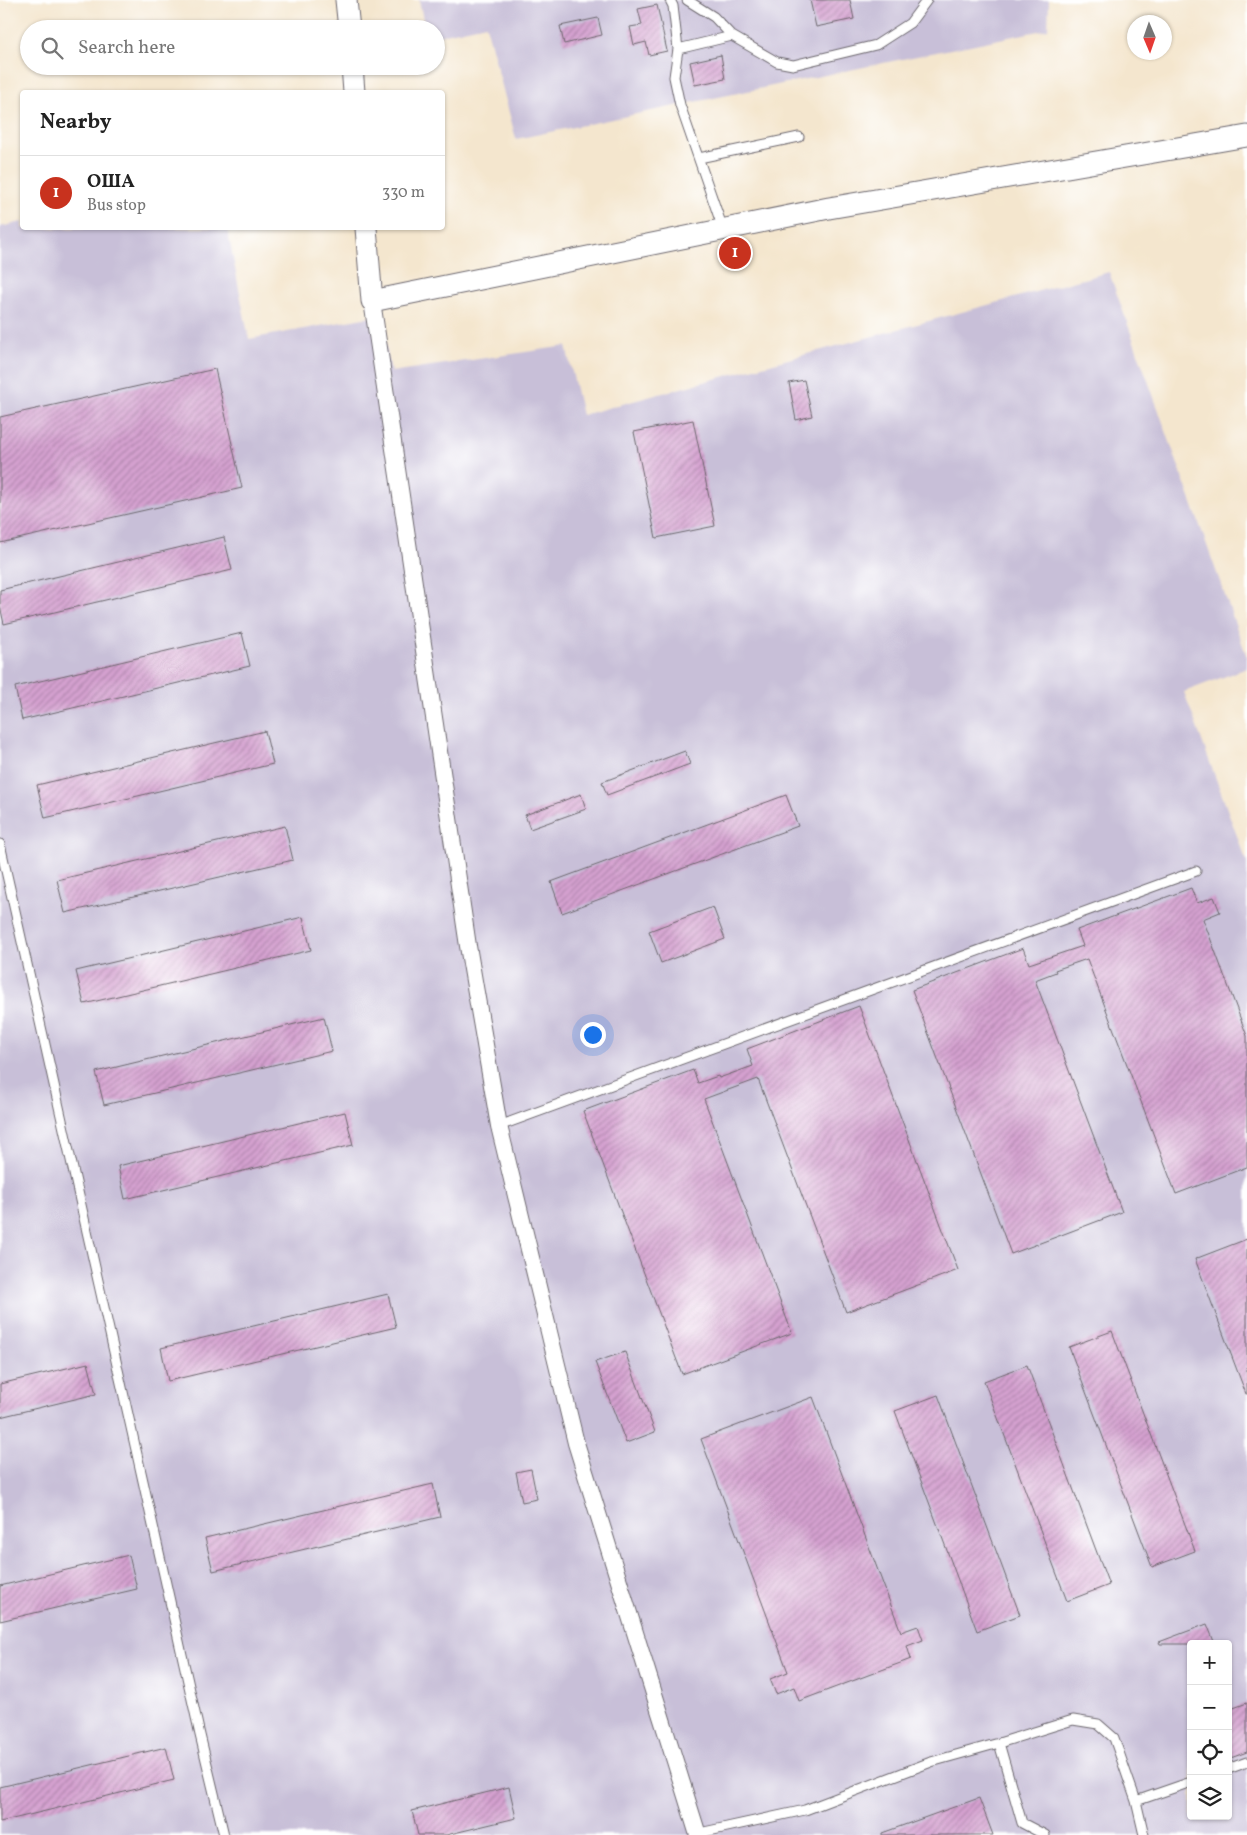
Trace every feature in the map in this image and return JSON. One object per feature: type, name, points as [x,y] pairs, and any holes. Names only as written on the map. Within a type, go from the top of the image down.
[{"type":"street","points":[[346,0],[348,20]]},
{"type":"street","points":[[353,75],[354,90]]},
{"type":"street","points":[[372,301],[839,207],[1247,136]]},
{"type":"street","points":[[366,230],[372,301],[468,946],[499,1126],[576,1443],[696,1835]]},
{"type":"lane","points":[[670,0],[673,6],[678,49],[674,77],[680,105],[724,229]]},
{"type":"lane","points":[[686,0],[714,17],[732,36],[778,62],[793,65],[876,44],[910,23],[927,0]]},
{"type":"lane","points":[[678,49],[732,36]]},
{"type":"lane","points":[[699,158],[799,137]]},
{"type":"lane","points":[[0,844],[224,1835]]},
{"type":"lane","points":[[499,1126],[1196,871]]},
{"type":"lane","points":[[696,1835],[805,1810],[931,1762],[1073,1720],[1098,1724],[1114,1738],[1136,1801],[1144,1835]]},
{"type":"lane","points":[[999,1743],[1022,1823],[1045,1835]]},
{"type":"lane","points":[[1232,1768],[1247,1762]]},
{"type":"lane","points":[[1136,1801],[1187,1783]]},
{"type":"shaded area","points":[[419,0],[1049,0],[1048,29],[516,139],[486,25],[445,34],[445,20],[423,20]]},
{"type":"shaded area","points":[[20,222],[20,230],[227,230],[249,339],[380,315],[391,372],[566,346],[582,415],[1109,272],[1247,657],[1247,668],[1184,692],[1247,863],[1247,1835],[0,1835],[0,227]]},
{"type":"building","points":[[810,0],[850,0],[854,19],[816,27]]},
{"type":"building","points":[[657,5],[667,51],[649,55],[646,42],[634,45],[630,27],[642,25],[638,9]]},
{"type":"building","points":[[598,18],[602,35],[564,44],[560,26]]},
{"type":"building","points":[[721,55],[725,79],[695,85],[690,62]]},
{"type":"building","points":[[215,369],[242,488],[0,543],[0,417]]},
{"type":"building","points":[[804,380],[812,416],[796,420],[789,383]]},
{"type":"building","points":[[693,420],[715,526],[656,538],[634,432]]},
{"type":"building","points":[[224,537],[232,570],[4,624],[0,606],[0,590]]},
{"type":"building","points":[[242,633],[250,666],[22,720],[15,687]]},
{"type":"building","points":[[265,731],[273,764],[45,818],[37,785]]},
{"type":"building","points":[[685,751],[690,764],[607,795],[602,782]]},
{"type":"building","points":[[581,794],[586,809],[530,829],[525,815]]},
{"type":"building","points":[[786,795],[798,826],[562,913],[551,882]]},
{"type":"building","points":[[285,826],[293,860],[65,913],[57,880]]},
{"type":"building","points":[[1191,888],[1197,903],[1214,897],[1220,912],[1203,919],[1247,1036],[1247,1167],[1176,1194],[1087,959],[1055,970],[1056,972],[1035,980],[1122,1212],[1011,1254],[912,990],[1023,948],[1029,964],[1083,946],[1077,930]]},
{"type":"building","points":[[713,907],[725,939],[661,963],[649,931]]},
{"type":"building","points":[[303,917],[311,950],[84,1004],[76,971]]},
{"type":"building","points":[[859,1006],[958,1270],[846,1312],[758,1079],[704,1099],[792,1333],[682,1374],[583,1111],[693,1070],[698,1083],[753,1066],[747,1049]]},
{"type":"building","points":[[324,1017],[332,1051],[104,1105],[96,1072]]},
{"type":"building","points":[[345,1112],[353,1145],[125,1199],[118,1166]]},
{"type":"building","points":[[1247,1239],[1247,1394],[1246,1394],[1195,1259]]},
{"type":"building","points":[[388,1294],[396,1327],[168,1381],[161,1348]]},
{"type":"building","points":[[1112,1331],[1195,1551],[1152,1567],[1069,1347]]},
{"type":"building","points":[[625,1352],[655,1432],[626,1443],[595,1362]]},
{"type":"building","points":[[88,1363],[96,1394],[0,1417],[0,1384]]},
{"type":"building","points":[[1027,1365],[1109,1585],[1067,1601],[984,1381]]},
{"type":"building","points":[[938,1395],[1020,1615],[977,1631],[895,1411]]},
{"type":"building","points":[[813,1397],[901,1632],[918,1626],[923,1640],[907,1646],[911,1659],[799,1701],[794,1687],[776,1694],[770,1679],[788,1672],[701,1439]]},
{"type":"building","points":[[531,1469],[537,1499],[522,1502],[516,1472]]},
{"type":"building","points":[[433,1484],[440,1517],[213,1571],[205,1538]]},
{"type":"building","points":[[129,1555],[137,1589],[0,1621],[0,1586]]},
{"type":"building","points":[[1207,1624],[1213,1640],[1187,1640],[1187,1644],[1160,1644],[1159,1642]]},
{"type":"building","points":[[1247,1703],[1247,1752],[1232,1758],[1232,1730],[1232,1709]]},
{"type":"building","points":[[166,1747],[174,1780],[0,1822],[0,1787]]},
{"type":"building","points":[[509,1787],[516,1818],[446,1835],[418,1835],[412,1811]]},
{"type":"building","points":[[979,1798],[993,1835],[882,1835],[882,1833]]},
{"type":"place","name":"ОША","points":[[735,253]]}]
